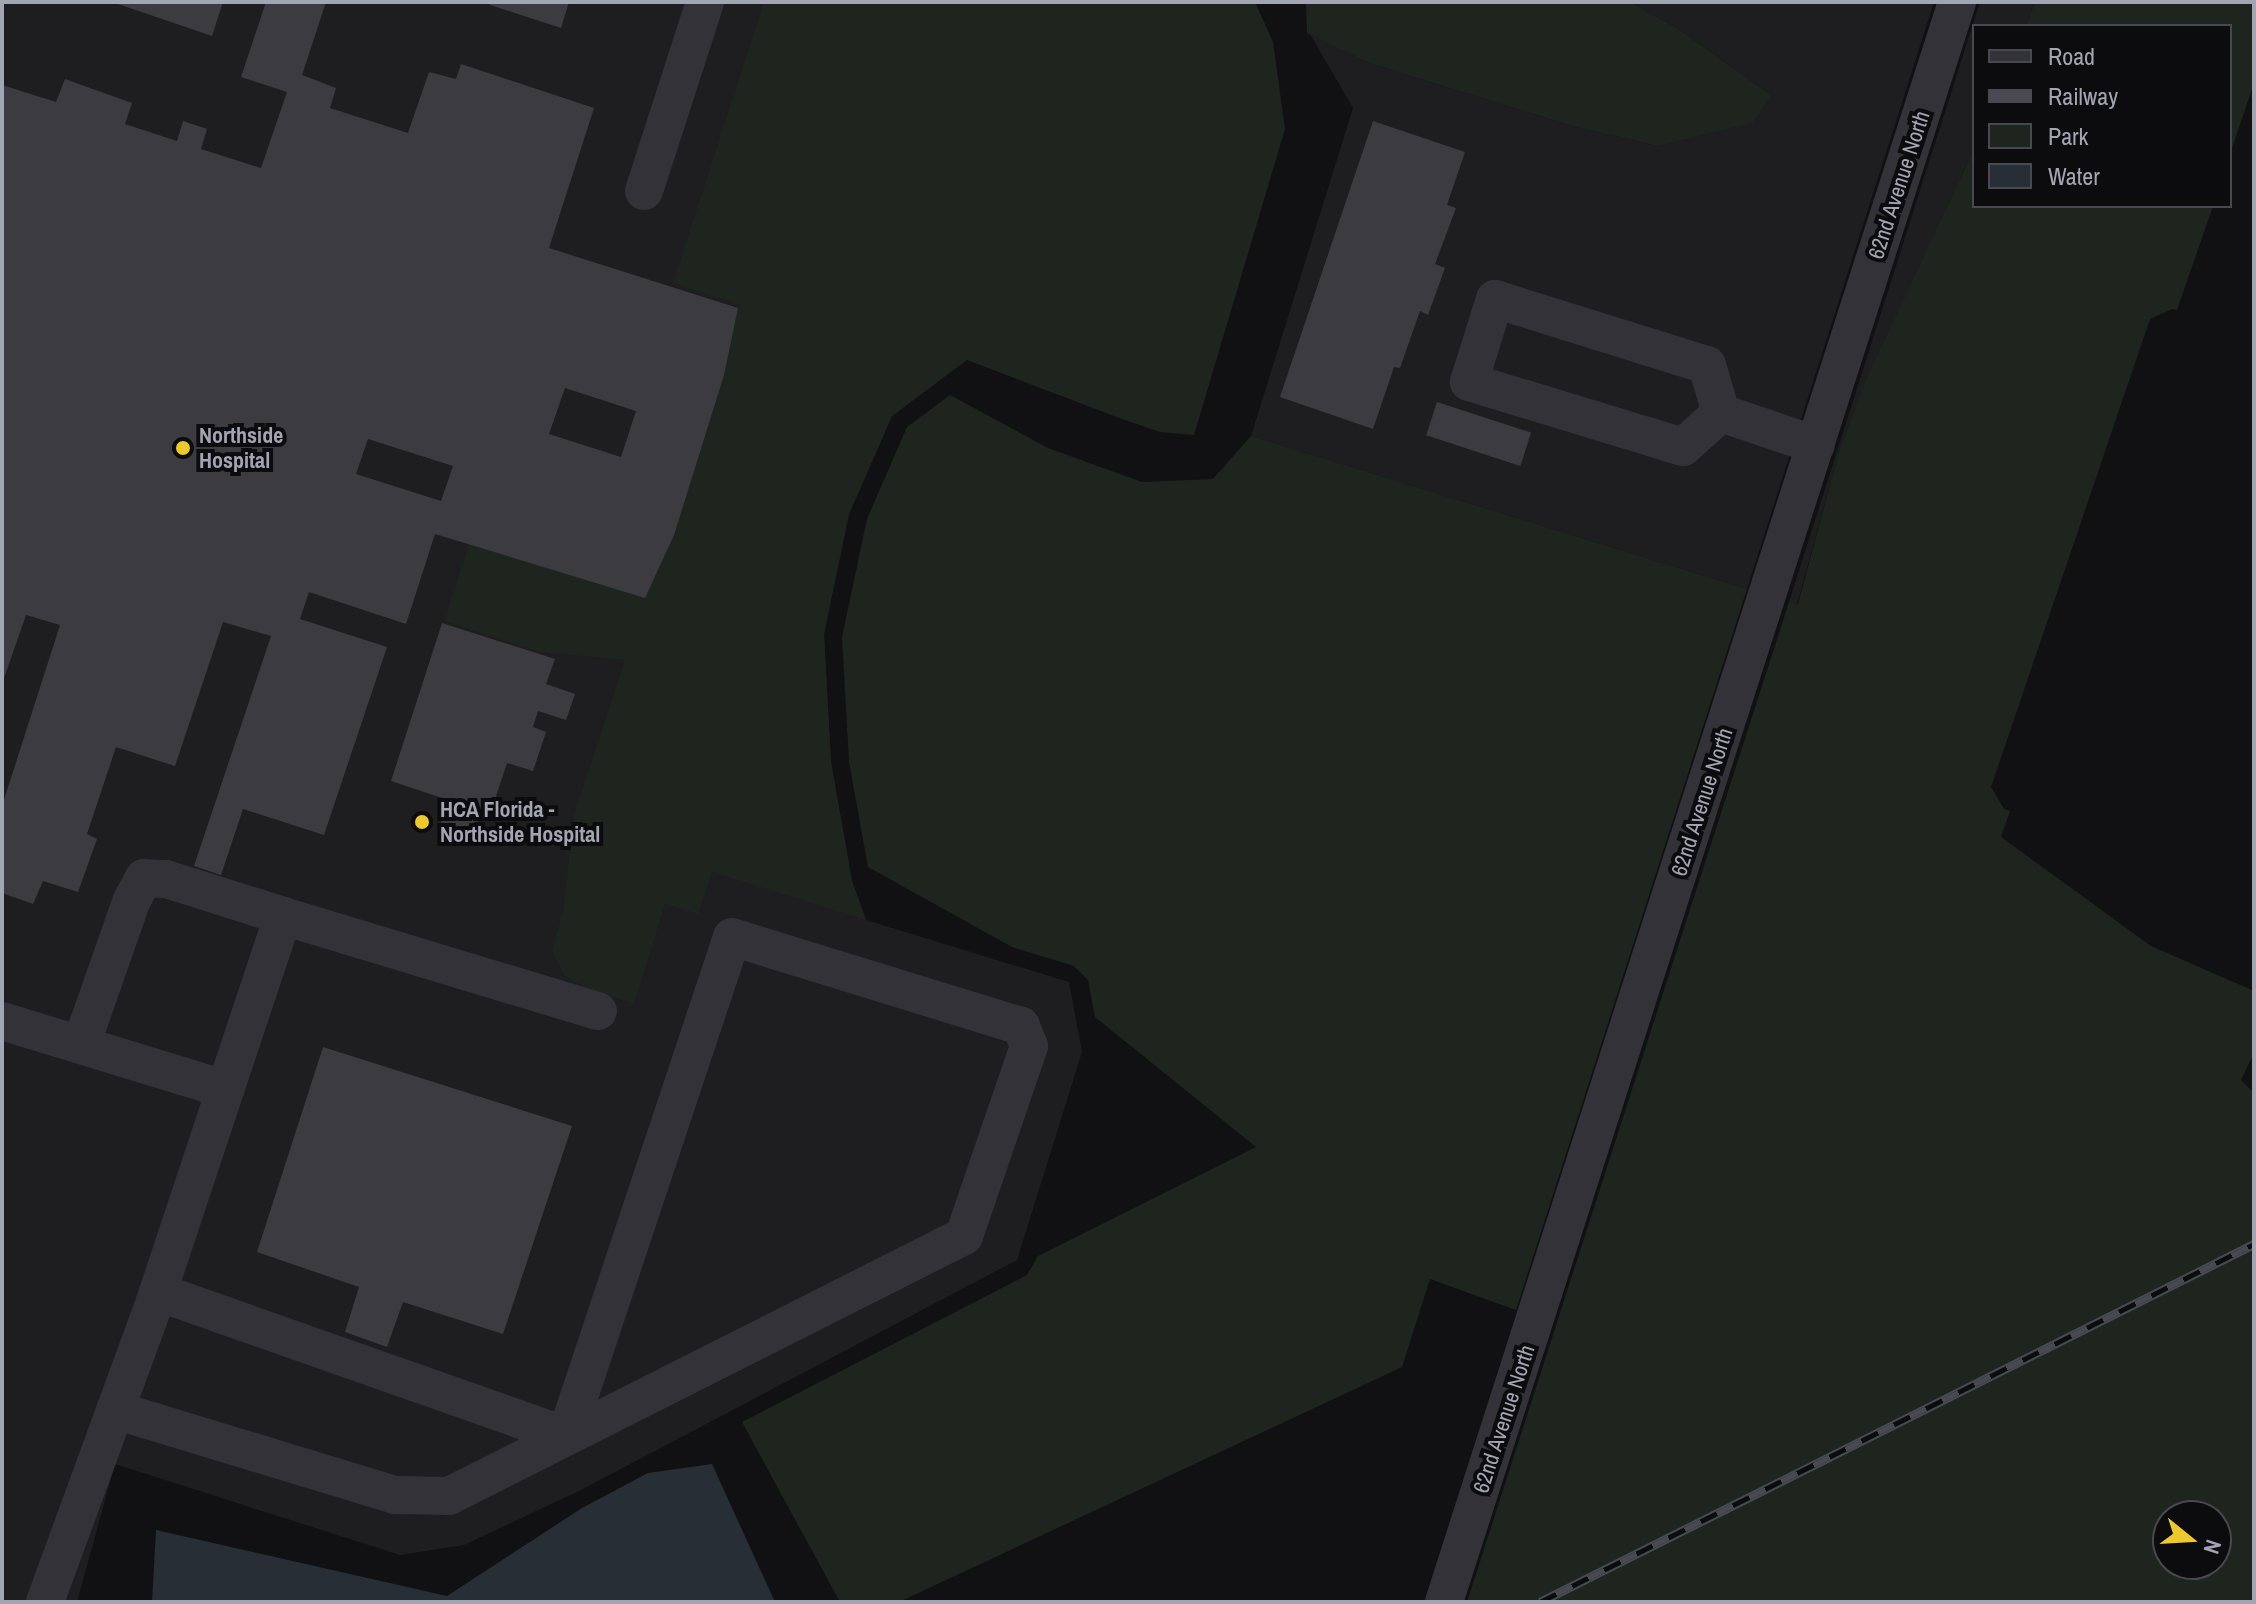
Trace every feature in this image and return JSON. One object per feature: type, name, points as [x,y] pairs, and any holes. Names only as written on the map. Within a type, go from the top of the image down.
[{"type":"street","points":[[644,191],[705,2]]},
{"type":"street","name":"62nd Avenue North","points":[[1444,1602],[1957,2]]},
{"type":"street","points":[[1495,299],[1707,365],[1721,413],[1683,447],[1469,382],[1495,299]]},
{"type":"street","points":[[1721,413],[1816,445]]},
{"type":"street","points":[[81,1045],[131,902],[144,878],[166,879],[598,1011]]},
{"type":"street","points":[[45,1602],[158,1292],[283,916]]},
{"type":"street","points":[[115,1410],[395,1495],[449,1496],[964,1236],[1029,1046],[1021,1026],[732,937],[566,1436]]},
{"type":"street","points":[[2,1021],[225,1089]]},
{"type":"street","points":[[158,1292],[566,1436]]},
{"type":"shaded area","name":"HCA Florida - Northside Hospital","points":[[2,2],[807,2],[967,359],[892,416],[849,514],[824,634],[831,762],[852,881],[866,920],[1069,982],[1082,1052],[1017,1260],[577,1492],[464,1545],[400,1555],[115,1464],[77,1602],[2,1602]]},
{"type":"shaded area","points":[[1630,2],[1934,2],[1747,589],[1251,436],[1353,108],[1310,34],[1369,63],[1569,125],[1657,146],[1772,96],[1680,30]]},
{"type":"shaded area","points":[[1980,2],[2035,2],[2027,24],[1973,24]]},
{"type":"shaded area","points":[[1972,27],[1972,153],[1869,374],[1840,448],[1797,605],[1789,602]]},
{"type":"green space","points":[[764,2],[1255,2],[1273,42],[1285,129],[1194,435],[1160,432],[967,360],[892,416],[849,514],[824,634],[831,762],[852,881],[866,920],[712,872],[698,914],[665,904],[634,1004],[587,989],[564,975],[552,950],[563,912],[574,816],[625,660],[540,652],[444,621],[473,533],[646,589],[724,369],[738,304],[673,283]]},
{"type":"green space","points":[[1306,2],[1630,2],[1680,30],[1772,96],[1752,123],[1657,146],[1569,125],[1369,63],[1307,33]]},
{"type":"green space","points":[[2035,2],[2254,2],[2254,83],[2232,148],[2232,24],[2027,24]]},
{"type":"green space","points":[[1972,153],[1972,208],[2212,208],[2177,310],[2172,309],[2150,319],[1991,787],[2004,809],[2010,811],[2001,837],[2151,946],[2254,991],[2254,1053],[2241,1080],[2254,1093],[2254,1602],[1467,1602],[1789,602],[1798,604],[1840,448],[1869,373]]},
{"type":"green space","points":[[950,395],[1048,448],[1142,482],[1213,479],[1251,436],[1747,589],[1516,1310],[1430,1279],[1402,1367],[899,1602],[840,1602],[742,1422],[1027,1275],[1038,1256],[1256,1147],[1095,1017],[1088,980],[1074,966],[1012,947],[868,867],[849,762],[842,637],[867,519],[907,427]]},
{"type":"water","points":[[712,1464],[775,1602],[152,1602],[156,1530],[447,1596],[582,1508],[648,1473]]},
{"type":"building","points":[[112,2],[223,2],[212,36]]},
{"type":"building","name":"Northside Hospital","points":[[266,2],[326,2],[302,75],[336,88],[330,108],[408,133],[429,72],[456,79],[461,64],[594,108],[549,248],[738,308],[724,375],[674,535],[645,598],[435,534],[406,624],[309,592],[300,619],[387,647],[324,835],[243,809],[221,875],[194,866],[271,636],[223,622],[175,766],[116,747],[87,834],[97,839],[78,892],[43,881],[33,904],[2,893],[2,806],[60,625],[26,615],[2,684],[2,85],[56,102],[65,79],[132,103],[125,124],[177,141],[183,121],[207,129],[201,149],[261,168],[287,92],[241,77]],"holes":[[[565,388],[636,411],[621,457],[549,434]],[[368,439],[453,466],[441,501],[356,474]]]},
{"type":"building","points":[[490,2],[569,2],[561,28],[490,5]]},
{"type":"building","points":[[1373,121],[1465,152],[1447,205],[1456,208],[1435,264],[1445,268],[1428,315],[1420,311],[1400,368],[1394,367],[1373,429],[1280,397]]},
{"type":"building","points":[[1437,402],[1531,433],[1520,466],[1426,435]]},
{"type":"building","points":[[442,623],[555,659],[546,684],[575,694],[566,720],[538,711],[533,727],[546,732],[533,771],[507,763],[493,805],[467,834],[440,826],[448,800],[391,781]]},
{"type":"building","points":[[323,1047],[572,1126],[503,1334],[403,1302],[387,1347],[345,1332],[359,1287],[257,1252]]},
{"type":"railway","points":[[1540,1602],[2254,1244]]},
{"type":"place","name":"Northside Hospital","points":[[183,448]]},
{"type":"place","name":"HCA Florida - Northside Hospital","points":[[422,822]]}]
